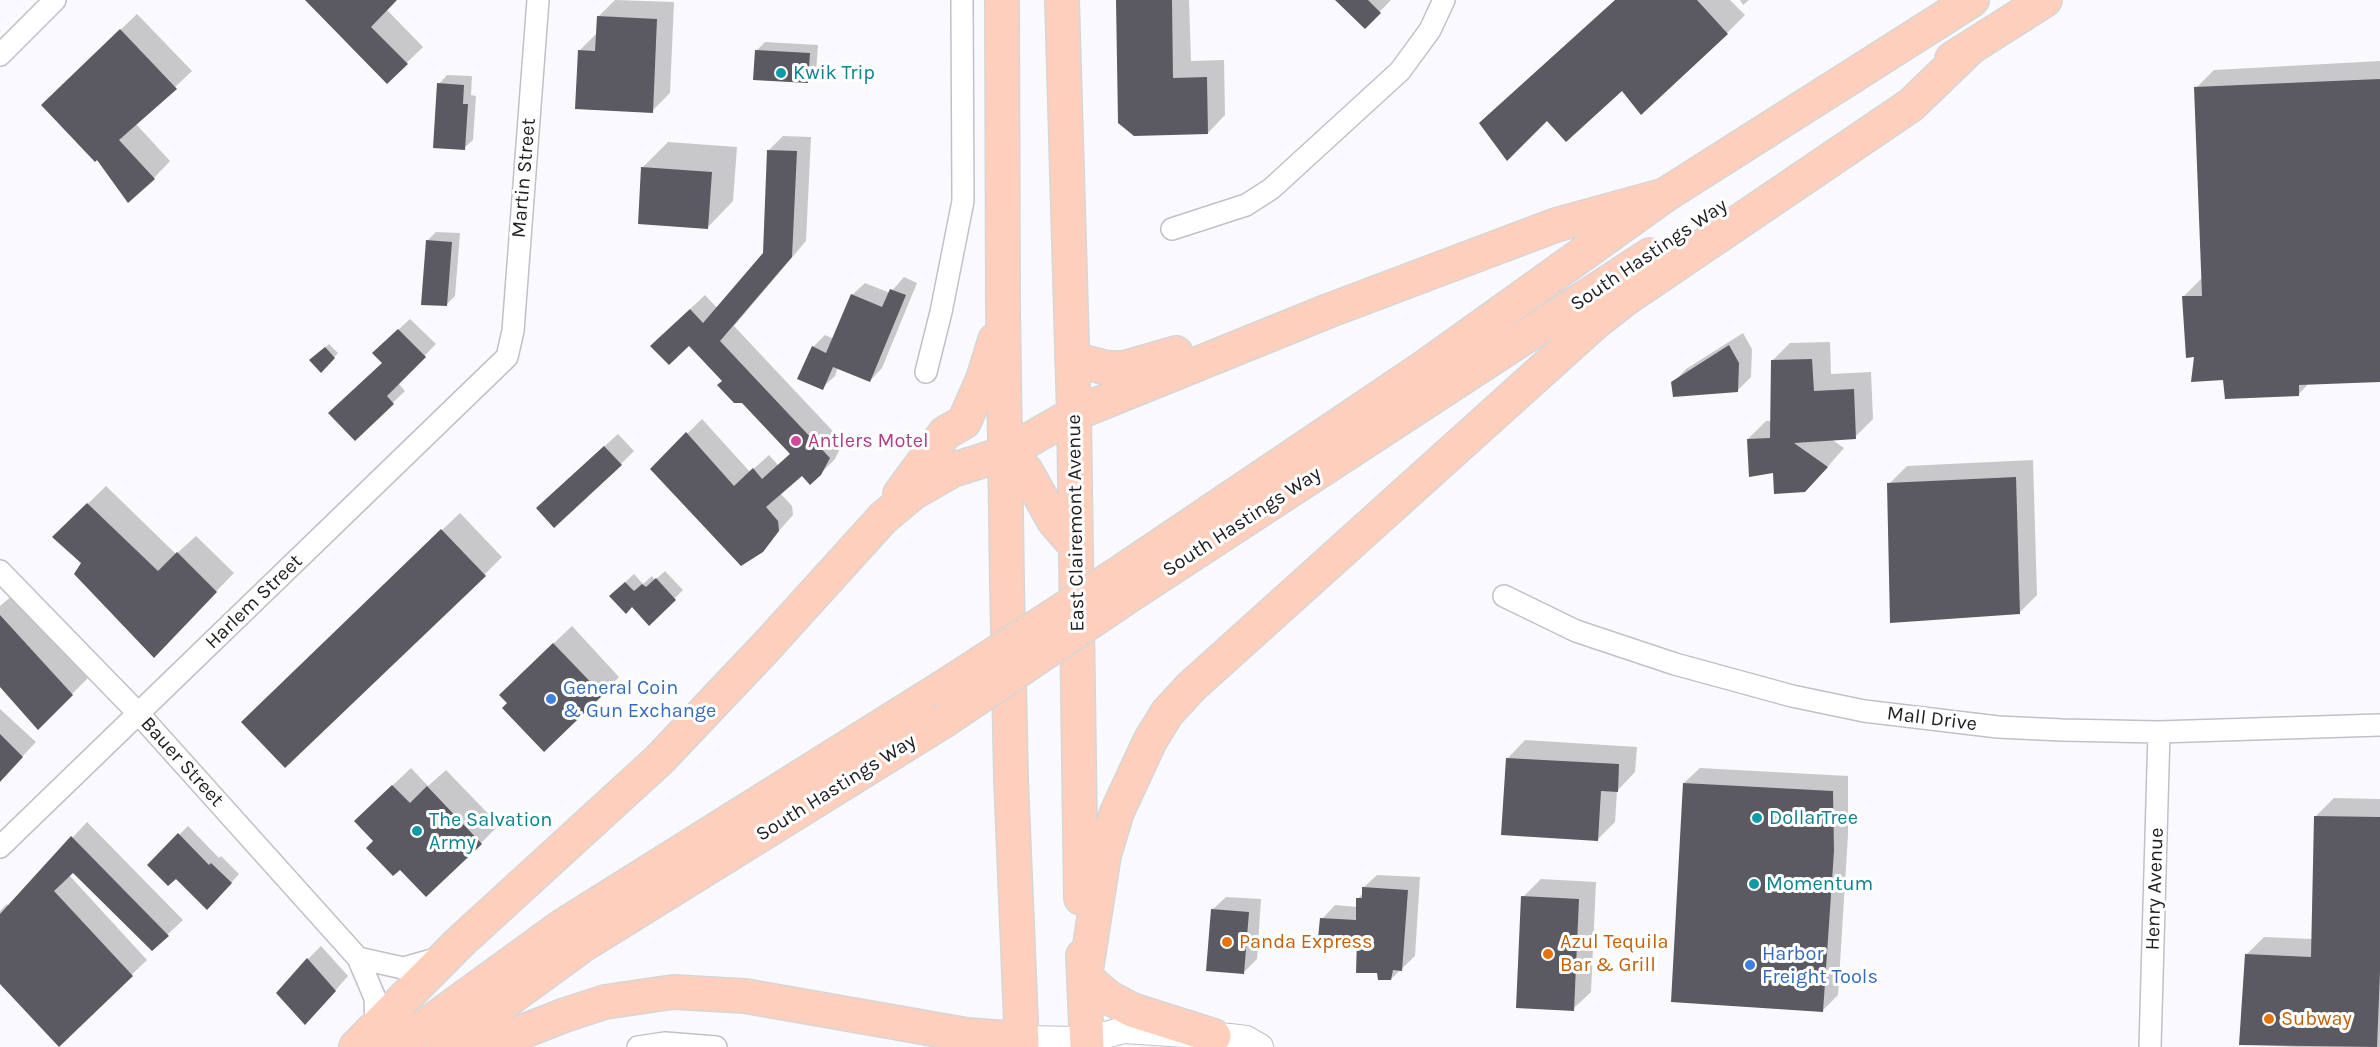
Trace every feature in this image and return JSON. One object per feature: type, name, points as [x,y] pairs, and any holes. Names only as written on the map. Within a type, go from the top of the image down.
[{"type":"main road","points":[[483,1047],[605,1002],[673,992],[745,996],[896,1024],[1022,1043],[1011,778],[1003,307],[1002,0]]},
{"type":"main road","name":"East Clairemont Avenue","points":[[1062,0],[1074,414],[1084,977],[1091,1045]]},
{"type":"main road","name":"South Hastings Way","points":[[443,1047],[583,945],[942,722],[1124,585],[1665,195],[1972,0]]},
{"type":"main road","name":"South Hastings Way","points":[[376,1040],[942,688],[1124,585],[2045,0]]},
{"type":"main road","points":[[1214,1036],[1132,1010],[1108,997],[1084,977],[1104,855],[1117,812],[1150,741],[1167,713],[1191,687],[1597,321],[1625,299],[1911,105],[1970,48]]},
{"type":"main road","points":[[883,518],[913,493],[953,470],[1006,453],[1074,414],[1328,311],[1556,225],[1665,195]]},
{"type":"main road","points":[[376,1040],[447,954],[660,760],[883,518],[945,433],[964,422],[982,379],[1003,307]]},
{"type":"main road","points":[[1072,359],[1107,369],[1124,368],[1148,363],[1229,334],[1328,311]]},
{"type":"main road","points":[[1006,453],[1032,479],[1054,520],[1076,546]]},
{"type":"main road","points":[[896,1024],[930,1047]]},
{"type":"street","points":[[0,55],[55,0]]},
{"type":"street","name":"Martin Street","points":[[507,357],[513,331],[538,0]]},
{"type":"street","points":[[926,372],[941,312],[963,201],[963,0]]},
{"type":"street","points":[[1172,229],[1224,215],[1246,205],[1271,189],[1400,71],[1430,30],[1444,0]]},
{"type":"street","name":"Harlem Street","points":[[0,847],[507,357]]},
{"type":"street","name":"Bauer Street","points":[[0,571],[138,713],[358,958],[375,998],[376,1040]]},
{"type":"street","name":"Mall Drive","points":[[1504,596],[1576,630],[1675,664],[1792,696],[1864,711],[1998,727],[2160,732],[2380,725]]},
{"type":"street","name":"Henry Avenue","points":[[2150,1047],[2160,732]]},
{"type":"street","points":[[358,958],[403,968],[430,962],[447,954]]},
{"type":"street","points":[[1022,1043],[1091,1045],[1124,1030],[1246,1039],[1260,1047]]},
{"type":"street","points":[[638,1047],[665,1043],[716,1047]]},
{"type":"building","points":[[305,0],[397,0],[371,27],[408,64],[387,84]]},
{"type":"building","points":[[1116,0],[1172,0],[1173,78],[1207,77],[1208,134],[1134,136],[1118,123]]},
{"type":"building","points":[[1335,0],[1368,0],[1381,13],[1365,29]]},
{"type":"building","points":[[1615,0],[1697,0],[1728,34],[1641,115],[1622,91],[1566,142],[1547,121],[1507,161],[1479,123]]},
{"type":"building","points":[[597,16],[657,19],[653,113],[575,109],[578,50],[595,51]]},
{"type":"building","points":[[120,29],[177,89],[119,140],[155,179],[128,203],[97,160],[95,162],[41,105]]},
{"type":"building","name":"Kwik Trip","points":[[755,50],[810,53],[808,83],[753,80]]},
{"type":"building","points":[[2380,79],[2380,382],[2299,385],[2299,396],[2225,399],[2223,380],[2191,382],[2194,357],[2186,358],[2182,296],[2202,296],[2194,87]]},
{"type":"building","points":[[437,83],[464,85],[463,104],[468,104],[465,150],[433,148]]},
{"type":"building","name":"Antlers Motel","points":[[767,150],[797,151],[792,257],[720,341],[830,458],[821,475],[810,485],[802,476],[766,507],[778,521],[779,531],[763,552],[741,566],[650,469],[686,432],[734,486],[753,468],[762,479],[790,454],[742,403],[734,403],[717,385],[722,381],[689,346],[669,365],[650,346],[690,309],[703,323],[763,253]]},
{"type":"building","points":[[641,167],[712,172],[708,229],[638,224]]},
{"type":"building","points":[[426,240],[452,242],[447,306],[421,305]]},
{"type":"building","points":[[890,289],[906,295],[870,382],[833,367],[823,390],[797,379],[812,346],[826,353],[851,294],[882,307]]},
{"type":"building","points":[[398,329],[426,357],[387,396],[394,404],[355,441],[328,413],[382,363],[372,353]]},
{"type":"building","points":[[1729,345],[1739,363],[1738,392],[1673,397],[1671,382]]},
{"type":"building","points":[[325,347],[335,358],[321,373],[309,360]]},
{"type":"building","points":[[1812,359],[1814,391],[1854,389],[1856,439],[1794,443],[1828,467],[1805,492],[1774,494],[1773,473],[1749,477],[1747,439],[1770,438],[1771,360]]},
{"type":"building","points":[[604,446],[622,465],[554,528],[536,508]]},
{"type":"building","points":[[2016,477],[2020,614],[1890,623],[1887,483]]},
{"type":"building","points":[[87,503],[158,571],[177,552],[217,592],[154,658],[74,574],[81,563],[52,537]]},
{"type":"building","points":[[441,529],[486,576],[285,768],[241,722]]},
{"type":"building","points":[[656,578],[676,600],[649,626],[632,607],[626,614],[609,596],[625,582],[634,591],[642,584],[646,587]]},
{"type":"building","points":[[0,615],[73,695],[38,730],[0,687]]},
{"type":"building","name":"General Coin & Gun Exchange","points":[[553,643],[603,695],[544,752],[502,708],[507,703],[499,695]]},
{"type":"building","points":[[0,734],[23,757],[0,782]]},
{"type":"building","points":[[1506,758],[1619,764],[1618,792],[1601,791],[1598,841],[1501,835]]},
{"type":"building","points":[[1683,783],[1833,791],[1834,851],[1823,1012],[1671,1002]]},
{"type":"building","name":"The Salvation Army","points":[[392,785],[410,803],[427,786],[482,844],[426,897],[400,870],[393,876],[366,848],[373,841],[354,821]]},
{"type":"building","points":[[2314,816],[2380,817],[2380,971],[2377,1047],[2239,1045],[2245,954],[2311,957]]},
{"type":"building","points":[[178,833],[209,865],[211,863],[232,883],[207,910],[176,879],[168,886],[147,865]]},
{"type":"building","points":[[71,836],[169,936],[152,951],[73,873],[54,891],[133,976],[59,1047],[0,984],[0,914]]},
{"type":"building","points":[[1362,887],[1408,890],[1402,971],[1393,970],[1391,980],[1378,980],[1377,973],[1356,973],[1357,939],[1318,938],[1320,918],[1356,920],[1356,898],[1362,898]]},
{"type":"building","name":"Azul Tequila Bar & Grill","points":[[1521,896],[1579,899],[1574,1011],[1516,1008]]},
{"type":"building","name":"Panda Express","points":[[1211,909],[1249,912],[1244,974],[1206,971]]},
{"type":"building","points":[[307,958],[336,991],[305,1025],[276,993]]},
{"type":"place","name":"Kwik Trip","points":[[781,73]]},
{"type":"place","name":"Antlers Motel","points":[[796,441]]},
{"type":"place","name":"General Coin & Gun Exchange","points":[[551,699]]},
{"type":"place","name":"DollarTree","points":[[1757,818]]},
{"type":"place","name":"The Salvation Army","points":[[417,831]]},
{"type":"place","name":"Momentum","points":[[1754,884]]},
{"type":"place","name":"Panda Express","points":[[1227,942]]},
{"type":"place","name":"Azul Tequila Bar & Grill","points":[[1548,954]]},
{"type":"place","name":"Harbor Freight Tools","points":[[1750,965]]},
{"type":"place","name":"Subway","points":[[2269,1019]]}]
